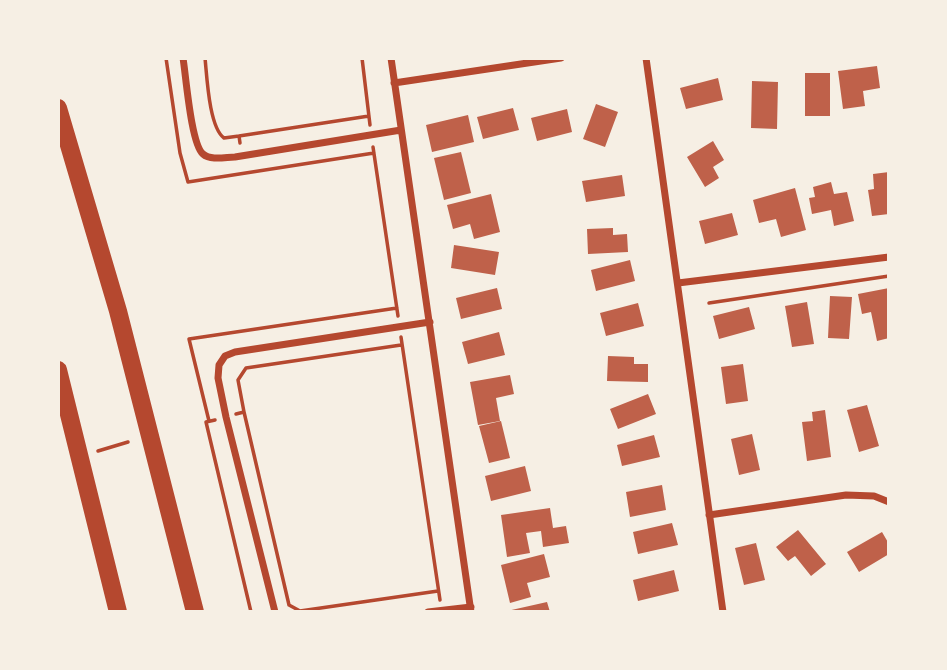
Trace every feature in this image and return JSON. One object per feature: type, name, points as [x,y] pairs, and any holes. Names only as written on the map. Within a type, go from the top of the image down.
[{"type":"highway","points":[[58,108],[118,311],[195,612]]},
{"type":"highway","points":[[58,370],[118,612]]},
{"type":"street","points":[[183,58],[190,111],[200,149],[209,157],[242,155],[401,130]]},
{"type":"street","points":[[391,58],[471,610],[428,612]]},
{"type":"street","points":[[394,83],[561,58]]},
{"type":"street","points":[[646,58],[723,612]]},
{"type":"street","points":[[678,283],[889,257]]},
{"type":"street","points":[[275,612],[226,417],[218,378],[219,365],[225,356],[235,352],[430,322]]},
{"type":"street","points":[[709,515],[846,495],[874,496],[889,502]]},
{"type":"path","points":[[205,58],[212,113],[218,134],[224,138],[369,116]]},
{"type":"path","points":[[239,136],[244,173]]},
{"type":"path","points":[[709,303],[889,276]]},
{"type":"path","points":[[402,345],[246,368],[238,380],[289,605],[300,611],[439,591]]},
{"type":"path","points":[[226,417],[244,412]]},
{"type":"path","points":[[206,422],[251,612]]},
{"type":"path","points":[[98,450],[128,442]]},
{"type":"building","points":[[877,66],[880,88],[863,91],[865,106],[843,109],[838,71]]},
{"type":"building","points":[[805,73],[830,73],[830,116],[805,116]]},
{"type":"building","points":[[718,78],[723,100],[686,109],[680,88]]},
{"type":"building","points":[[752,81],[778,82],[777,129],[751,128]]},
{"type":"building","points":[[596,104],[618,112],[605,147],[583,139]]},
{"type":"building","points":[[513,108],[519,130],[483,139],[477,117]]},
{"type":"building","points":[[567,109],[572,132],[537,141],[531,118]]},
{"type":"building","points":[[468,115],[474,142],[432,152],[426,125]]},
{"type":"building","points":[[713,141],[724,160],[713,167],[719,178],[705,187],[687,157]]},
{"type":"building","points":[[461,152],[471,193],[444,200],[434,158]]},
{"type":"building","points":[[889,172],[889,214],[872,216],[868,190],[874,189],[873,174]]},
{"type":"building","points":[[622,175],[625,196],[586,202],[582,181]]},
{"type":"building","points":[[831,182],[834,194],[847,192],[854,221],[834,226],[831,210],[812,214],[809,198],[815,197],[813,187]]},
{"type":"building","points":[[795,188],[806,230],[781,237],[776,219],[759,223],[753,200]]},
{"type":"building","points":[[491,194],[500,232],[474,239],[470,224],[453,229],[447,205]]},
{"type":"building","points":[[732,213],[738,235],[705,244],[699,221]]},
{"type":"building","points":[[613,228],[613,235],[627,234],[628,252],[588,254],[587,229]]},
{"type":"building","points":[[454,245],[499,252],[495,275],[451,268]]},
{"type":"building","points":[[630,260],[635,281],[596,291],[591,270]]},
{"type":"building","points":[[497,288],[502,309],[461,319],[456,298]]},
{"type":"building","points":[[889,288],[889,338],[877,341],[871,312],[862,314],[858,294]]},
{"type":"building","points":[[830,296],[852,297],[849,339],[828,338]]},
{"type":"building","points":[[807,302],[814,344],[792,347],[785,306]]},
{"type":"building","points":[[638,303],[644,326],[606,336],[600,313]]},
{"type":"building","points":[[749,307],[755,329],[719,339],[713,316]]},
{"type":"building","points":[[499,332],[505,355],[468,364],[462,342]]},
{"type":"building","points":[[608,356],[634,357],[634,364],[648,364],[648,382],[607,381]]},
{"type":"building","points":[[743,364],[748,401],[726,404],[721,367]]},
{"type":"building","points":[[510,375],[514,394],[496,398],[500,421],[478,425],[470,382]]},
{"type":"building","points":[[648,394],[656,414],[618,429],[610,409]]},
{"type":"building","points":[[867,405],[879,446],[859,452],[847,410]]},
{"type":"building","points":[[825,410],[831,457],[807,461],[802,422],[813,421],[812,412]]},
{"type":"building","points":[[501,421],[510,458],[489,463],[479,426]]},
{"type":"building","points":[[752,434],[760,470],[739,475],[731,439]]},
{"type":"building","points":[[654,435],[660,457],[622,466],[617,445]]},
{"type":"building","points":[[525,466],[531,491],[491,501],[485,476]]},
{"type":"building","points":[[662,485],[666,510],[630,517],[626,492]]},
{"type":"building","points":[[550,508],[553,528],[566,526],[569,543],[543,547],[541,531],[526,533],[530,553],[507,557],[501,515]]},
{"type":"building","points":[[672,523],[678,545],[638,554],[633,532]]},
{"type":"building","points":[[798,530],[826,564],[811,576],[795,556],[788,561],[776,547]]},
{"type":"building","points":[[882,532],[889,544],[889,554],[859,572],[847,552]]},
{"type":"building","points":[[756,543],[765,580],[744,585],[735,548]]},
{"type":"building","points":[[544,554],[550,577],[527,583],[531,597],[510,603],[501,565]]},
{"type":"building","points":[[674,570],[679,591],[638,601],[633,580]]},
{"type":"building","points":[[547,602],[550,612],[507,612],[507,611]]}]
